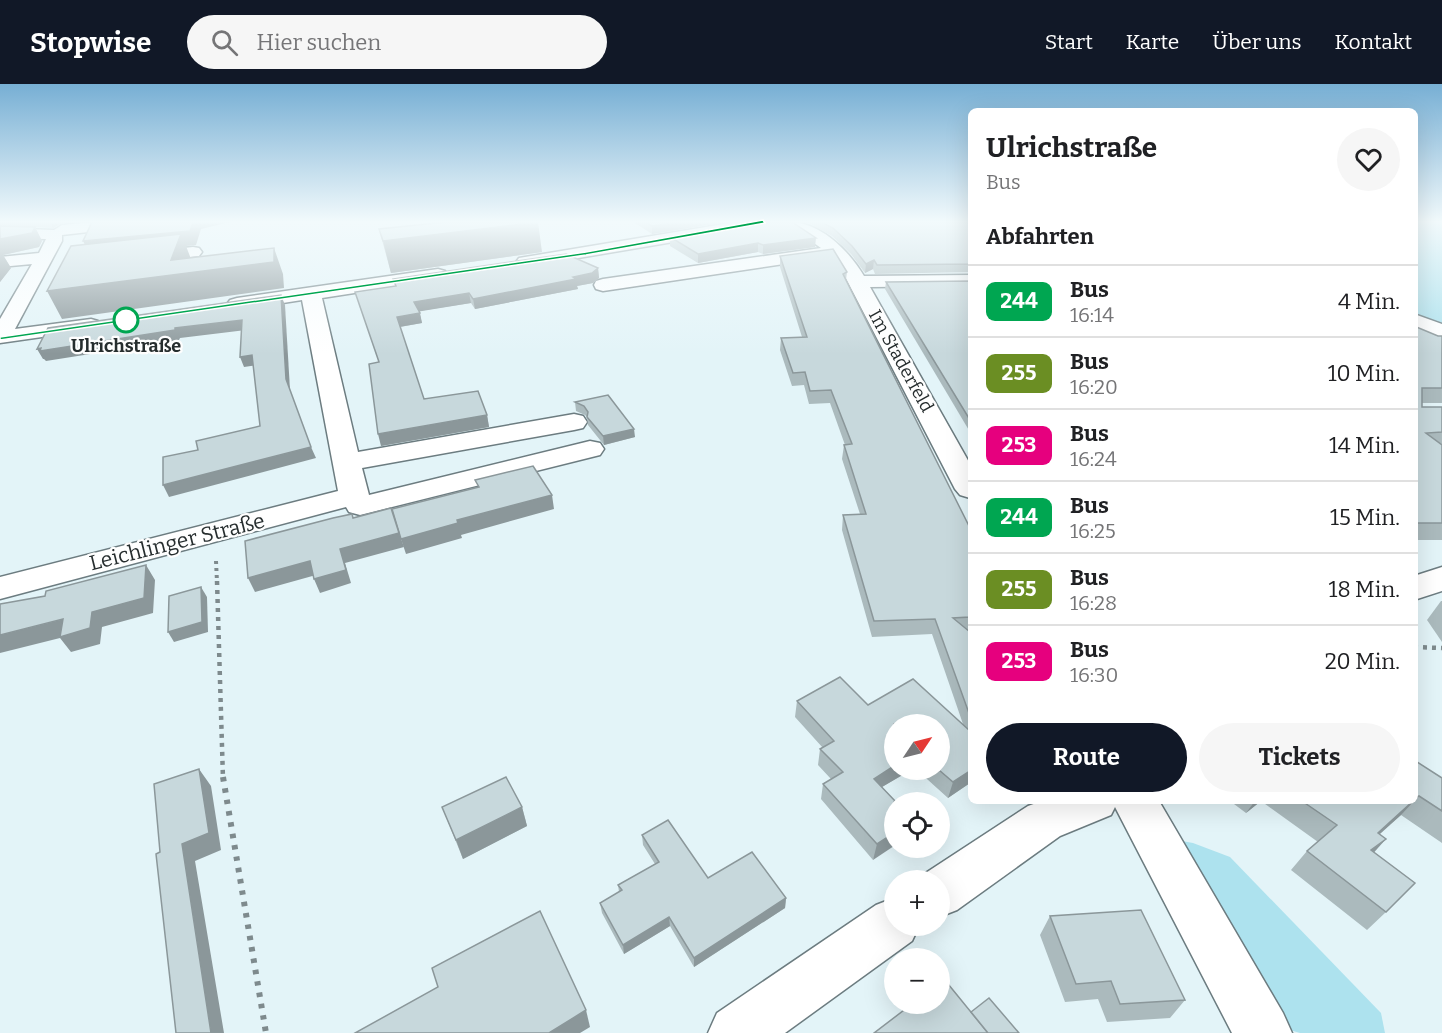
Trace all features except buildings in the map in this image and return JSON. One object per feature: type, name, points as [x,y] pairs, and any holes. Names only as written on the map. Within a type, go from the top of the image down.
[{"type":"street","points":[[0,337],[38,266]]},
{"type":"street","points":[[603,285],[732,266]]},
{"type":"street","name":"Im Staderfeld","points":[[849,266],[968,485]]},
{"type":"street","points":[[220,307],[460,272]]},
{"type":"street","points":[[857,282],[968,280]]},
{"type":"street","points":[[311,294],[354,496]]},
{"type":"street","points":[[0,337],[122,320]]},
{"type":"street","points":[[1418,322],[1442,331]]},
{"type":"street","points":[[346,464],[574,422]]},
{"type":"street","points":[[505,435],[521,444],[525,452],[519,466]]},
{"type":"street","name":"Leichlinger Straße","points":[[0,588],[354,496],[360,506],[590,449]]},
{"type":"street","points":[[1418,587],[1442,578]]},
{"type":"street","points":[[950,885],[1044,821],[1087,804]]},
{"type":"street","points":[[1137,804],[1263,1033]]},
{"type":"street","points":[[737,1033],[884,930]]},
{"type":"path","points":[[122,320],[128,300]]},
{"type":"path","points":[[215,533],[223,786],[266,1033]]},
{"type":"path","points":[[1418,647],[1442,648]]},
{"type":"shaded area","points":[[1418,266],[1442,266],[1442,326],[1418,317]]},
{"type":"shaded area","points":[[1171,839],[1193,843],[1230,857],[1381,1013],[1385,1033],[1300,1033],[1280,1027]]},
{"type":"bus line","name":"244","points":[[0,337],[501,266]]},
{"type":"place","name":"Ulrichstraße","points":[[126,320]]}]
